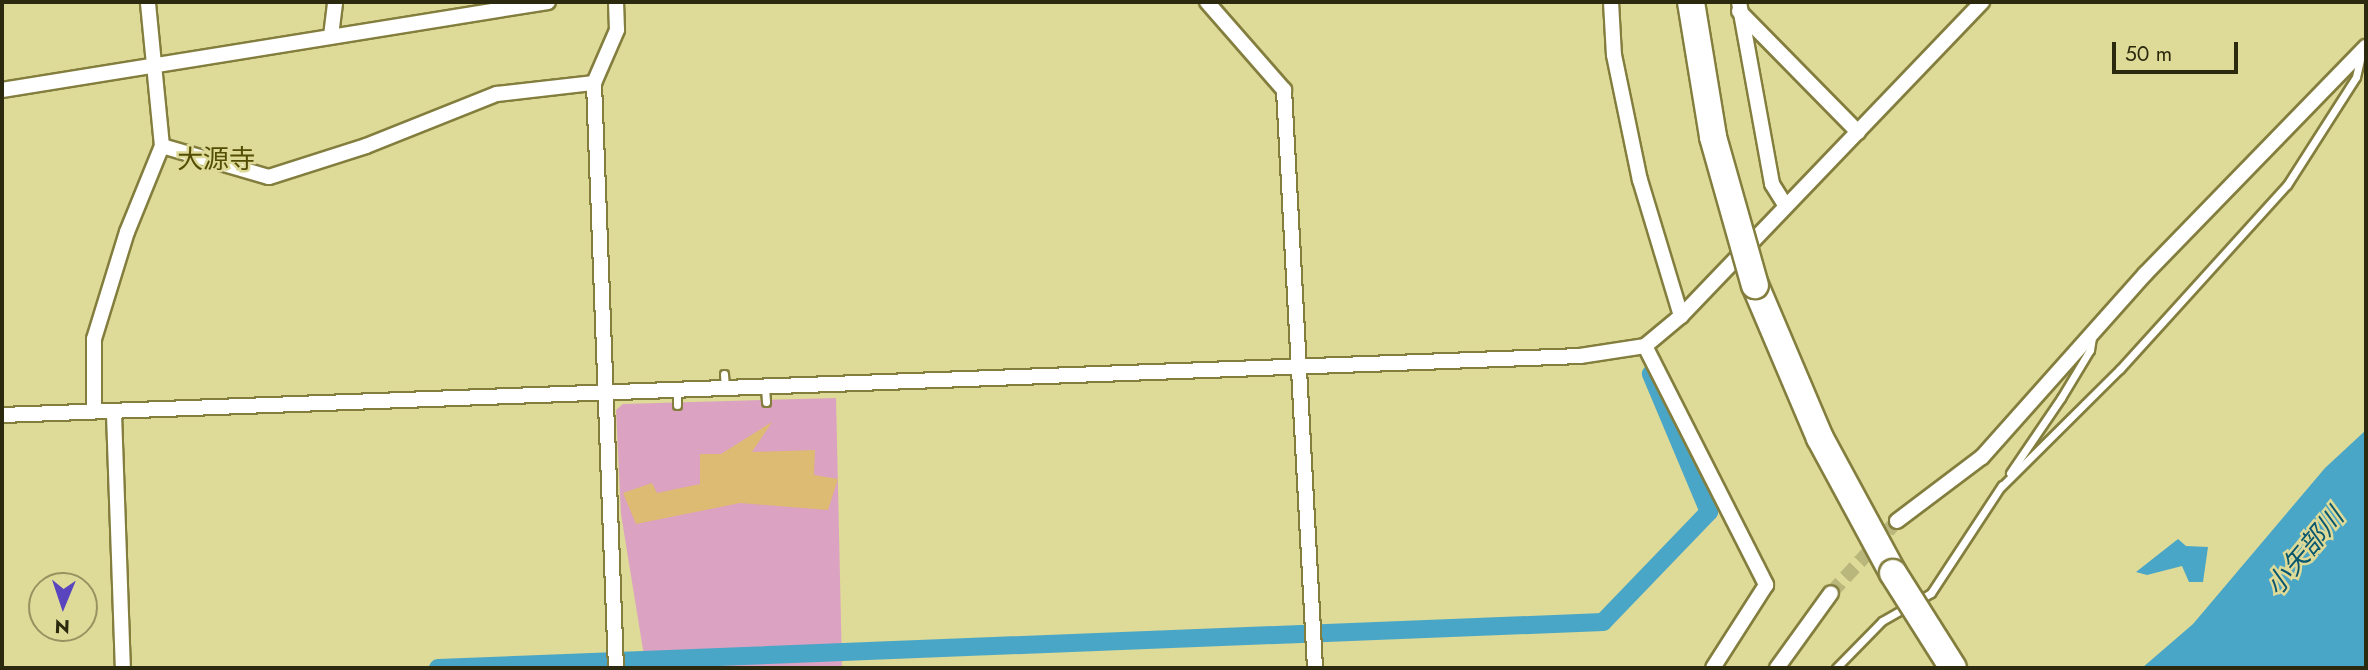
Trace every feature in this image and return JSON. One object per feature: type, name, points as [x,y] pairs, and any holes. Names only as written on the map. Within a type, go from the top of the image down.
[{"type":"highway","points":[[1691,2],[1713,137],[1755,285],[1820,438],[1893,573],[1953,668]]},
{"type":"street","points":[[94,411],[94,339],[127,232],[162,146],[152,66],[148,2]]},
{"type":"street","points":[[331,36],[335,2]]},
{"type":"street","points":[[2,90],[548,2]]},
{"type":"street","points":[[616,2],[617,30],[594,82],[616,663]]},
{"type":"street","points":[[1207,2],[1284,90],[1315,668]]},
{"type":"street","points":[[1611,2],[1614,55],[1640,180],[1681,316]]},
{"type":"street","points":[[2,415],[94,411],[114,414],[677,390],[725,381],[765,386],[1298,364],[1580,356],[1645,346],[1681,316],[1982,2]]},
{"type":"street","points":[[1739,6],[1772,184],[1786,206]]},
{"type":"street","points":[[1739,6],[1858,132]]},
{"type":"street","points":[[1897,521],[1982,457],[2092,331],[2364,50]]},
{"type":"street","points":[[162,146],[269,177],[366,146],[497,94],[594,82]]},
{"type":"street","points":[[1645,346],[1766,586],[1713,668]]},
{"type":"street","points":[[114,414],[123,668]]},
{"type":"street","points":[[1777,668],[1831,593]]},
{"type":"lane","points":[[2001,487],[2120,369],[2287,185],[2356,77],[2364,50]]},
{"type":"lane","points":[[1836,668],[1882,621],[1931,593],[2090,350],[2092,331]]},
{"type":"lane","points":[[765,386],[766,402]]},
{"type":"lane","points":[[677,390],[677,405]]},
{"type":"shaded area","points":[[836,398],[842,668],[646,668],[621,514],[616,410],[623,404]]},
{"type":"water","name":"小矢部川","points":[[2366,430],[2366,668],[2142,668],[2193,624],[2325,468]]},
{"type":"water","points":[[2178,539],[2186,546],[2208,547],[2203,582],[2189,582],[2182,566],[2147,575],[2136,572]]},
{"type":"building","points":[[772,422],[752,452],[815,450],[814,475],[838,479],[828,510],[740,503],[636,524],[623,493],[652,483],[657,493],[700,484],[700,454],[721,454]]},
{"type":"waterway","points":[[438,668],[1603,622],[1709,512],[1651,374]]},
{"type":"tunnel","points":[[1831,593],[1897,521]]},
{"type":"district","name":"大源寺","points":[[216,160]]}]
